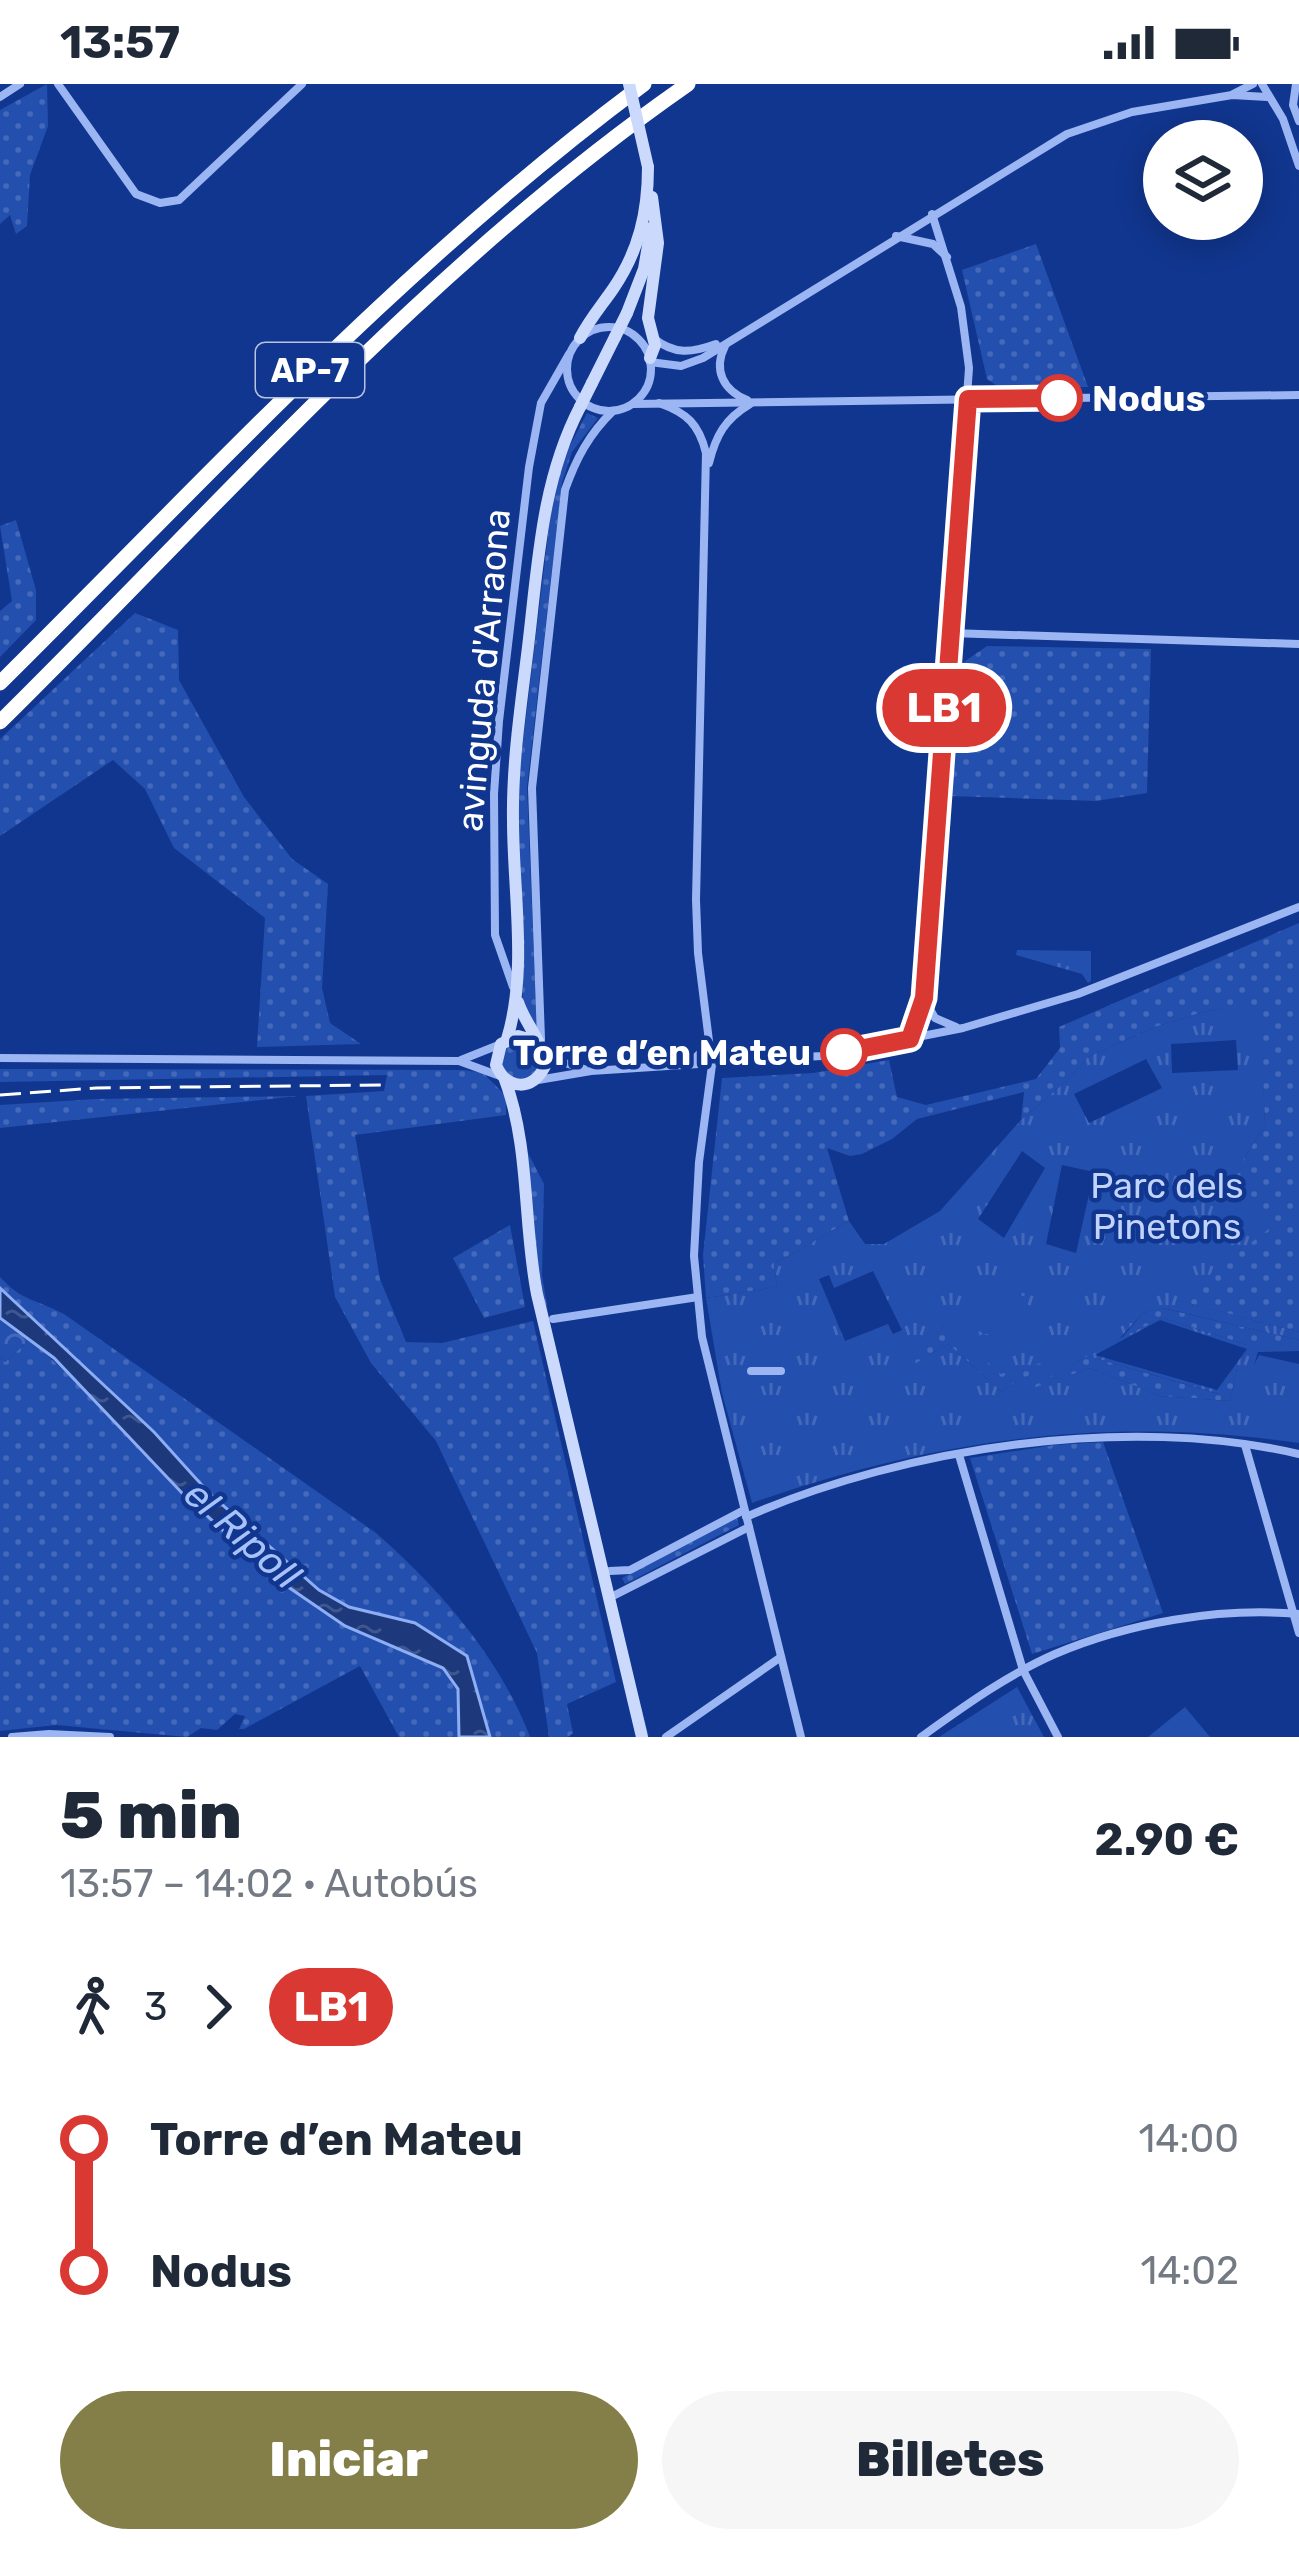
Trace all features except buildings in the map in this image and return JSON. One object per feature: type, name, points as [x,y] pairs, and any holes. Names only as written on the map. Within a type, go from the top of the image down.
[{"type":"highway","name":"AP-7","points":[[0,683],[357,324],[510,189],[644,84]]},
{"type":"highway","name":"AP-7","points":[[0,722],[366,353],[534,203],[687,86]]},
{"type":"main road","points":[[629,84],[658,230],[648,318],[653,338],[650,360]]},
{"type":"main road","points":[[580,338],[638,245],[647,167]]},
{"type":"main road","points":[[642,1737],[531,1264],[520,1128],[495,1060],[516,995],[512,824],[516,752],[547,497],[565,440],[627,313],[647,256],[652,197]]},
{"type":"main road","points":[[516,995],[545,1066],[534,1081],[520,1128]]},
{"type":"main road","points":[[504,1042],[522,1036],[540,1045]]},
{"type":"main road","points":[[504,1078],[522,1085],[534,1081]]},
{"type":"street","points":[[0,97],[20,84]]},
{"type":"street","points":[[58,84],[136,194],[160,202],[179,200],[302,84]]},
{"type":"street","points":[[1232,95],[1253,84]]},
{"type":"street","points":[[1262,84],[1283,119],[1299,166]]},
{"type":"street","points":[[650,360],[681,366],[703,358],[1067,134],[1132,112],[1232,95],[1283,102],[1296,90]]},
{"type":"street","points":[[1296,90],[1299,121]]},
{"type":"street","points":[[910,1039],[924,998],[969,368],[962,307],[932,214]]},
{"type":"street","points":[[896,236],[933,244],[948,258]]},
{"type":"street","points":[[633,404],[647,387],[650,360],[640,341],[620,328],[599,328],[580,338],[566,368],[577,398],[613,411],[659,403],[1299,395]]},
{"type":"street","points":[[653,338],[672,350],[692,353],[729,339]]},
{"type":"street","points":[[729,339],[718,364],[722,379],[740,398],[753,401]]},
{"type":"street","name":"avinguda d'Arraona","points":[[516,995],[495,935],[494,794],[499,721],[529,467],[542,403],[569,354]]},
{"type":"street","points":[[706,476],[718,434],[732,415],[753,401]]},
{"type":"street","points":[[659,403],[679,410],[701,433],[706,476],[695,900],[712,1065],[698,1162],[694,1256],[702,1337],[801,1737]]},
{"type":"street","name":"avinguda d'Arraona","points":[[540,1045],[532,788],[565,490],[574,463],[595,428],[613,411]]},
{"type":"street","points":[[950,633],[1299,644]]},
{"type":"street","points":[[534,1081],[591,1072],[820,1056],[963,1028],[1078,994],[1299,910]]},
{"type":"street","points":[[924,998],[935,1018],[946,1026],[963,1028]]},
{"type":"street","points":[[687,1066],[706,1047],[709,1037]]},
{"type":"street","points":[[459,1061],[504,1042]]},
{"type":"street","points":[[540,1045],[562,1063],[591,1072]]},
{"type":"street","points":[[0,1058],[459,1061],[504,1078]]},
{"type":"street","points":[[553,1319],[698,1297]]},
{"type":"street","points":[[751,1371],[781,1371]]},
{"type":"street","points":[[610,1571],[631,1570],[846,1480],[959,1455],[1112,1437],[1211,1439],[1299,1454]]},
{"type":"street","points":[[1245,1445],[1299,1633]]},
{"type":"street","points":[[959,1455],[1023,1670],[1058,1737]]},
{"type":"street","points":[[615,1594],[746,1518]]},
{"type":"street","points":[[921,1737],[1057,1653],[1171,1622],[1229,1614],[1296,1613]]},
{"type":"street","points":[[666,1737],[781,1657]]},
{"type":"street","points":[[12,1737],[110,1737]]},
{"type":"green space","points":[[47,84],[48,126],[30,175],[27,226],[16,234],[10,215],[0,224],[0,110]]},
{"type":"green space","points":[[1036,244],[1088,387],[1000,388],[987,379],[962,270]]},
{"type":"green space","points":[[587,413],[598,418],[572,452],[562,483],[527,787],[537,1034],[523,1005],[517,791],[553,494],[565,455]]},
{"type":"green space","points":[[16,520],[36,590],[36,620],[0,657],[0,611],[12,601],[0,526]]},
{"type":"green space","points":[[135,613],[178,630],[179,680],[244,797],[292,859],[328,884],[322,988],[330,1023],[361,1044],[257,1047],[265,918],[174,848],[145,789],[113,760],[0,836],[0,739]]},
{"type":"green space","points":[[987,646],[1151,649],[1147,793],[1096,801],[950,796],[958,666]]},
{"type":"green space","points":[[1299,923],[1299,1332],[1176,1300],[1243,1186],[1243,1160],[1265,1125],[1259,1006],[1207,1011],[1155,1027],[1088,1057],[1021,1120],[1024,1092],[917,1119],[862,1154],[850,1156],[827,1148],[849,1221],[774,1264],[777,1287],[706,1298],[703,1255],[722,1078],[813,1073],[889,1060],[897,1097],[926,1105],[1036,1079],[1060,1048],[1059,1027]]},
{"type":"green space","points":[[1017,950],[1091,951],[1091,981],[1082,974],[1016,955]]},
{"type":"green space","name":"Parc dels Pinetons","points":[[1260,1005],[1265,1125],[1243,1160],[1243,1186],[1274,1225],[1177,1300],[1299,1332],[1299,1340],[1163,1308],[1143,1313],[1120,1338],[1163,1318],[1247,1345],[1299,1345],[1299,1351],[1258,1352],[1254,1365],[1259,1355],[1299,1364],[1299,1443],[1158,1432],[1022,1438],[887,1463],[752,1503],[722,1393],[706,1298],[777,1287],[774,1264],[849,1221],[865,1244],[884,1244],[940,1211],[1021,1120],[1088,1057],[1155,1027],[1207,1011]],"holes":[[[1236,1040],[1238,1070],[1172,1073],[1171,1044]],[[1146,1059],[1162,1088],[1089,1123],[1074,1094]],[[1022,1151],[1045,1168],[1004,1238],[978,1219]],[[1062,1165],[1094,1172],[1076,1253],[1046,1244]],[[873,1271],[902,1330],[893,1334],[888,1324],[845,1341],[819,1279],[829,1275],[834,1288]],[[1160,1320],[1247,1349],[1217,1390],[1095,1355]],[[944,1325],[1001,1374],[1059,1358],[1001,1391],[948,1344],[906,1369]],[[1088,1356],[1219,1394],[1237,1368],[1230,1401],[1160,1396],[1090,1368],[1022,1392]]]},
{"type":"green space","points":[[521,1041],[534,1047],[541,1060],[533,1079],[508,1080],[499,1056],[507,1045]]},
{"type":"green space","points":[[0,1069],[464,1070],[483,1073],[506,1096],[506,1115],[355,1135],[380,1279],[406,1342],[442,1343],[533,1321],[616,1682],[567,1704],[573,1733],[549,1737],[537,1653],[436,1441],[371,1363],[335,1297],[306,1096],[384,1091],[387,1075],[0,1082]]},
{"type":"green space","points":[[298,1096],[0,1128],[0,1105]]},
{"type":"green space","points":[[527,1151],[544,1184],[542,1275],[549,1318],[649,1737],[626,1667],[554,1348],[536,1250]]},
{"type":"green space","points":[[510,1225],[525,1307],[484,1318],[453,1258]]},
{"type":"green space","points":[[0,1277],[23,1296],[64,1314],[376,1533],[422,1577],[485,1652],[530,1737],[490,1737],[467,1656],[415,1623],[349,1607],[319,1590],[209,1493],[154,1432],[0,1288]]},
{"type":"green space","points":[[989,1277],[1010,1284],[1009,1293],[1027,1297],[1024,1348],[993,1345],[993,1336],[972,1329]]},
{"type":"green space","points":[[1162,1308],[1299,1340],[1299,1345],[1247,1345],[1163,1318],[1120,1340],[1143,1313]]},
{"type":"green space","points":[[0,1319],[30,1339],[5,1362],[0,1357]]},
{"type":"green space","points":[[944,1325],[1066,1355],[1001,1391],[948,1344],[902,1372]]},
{"type":"green space","points":[[30,1339],[107,1411],[182,1493],[345,1626],[443,1667],[458,1689],[459,1737],[399,1737],[360,1666],[244,1729],[239,1729],[245,1716],[235,1714],[217,1730],[201,1728],[187,1737],[56,1725],[0,1731],[0,1357],[5,1362]]},
{"type":"green space","points":[[1088,1356],[1218,1394],[1238,1364],[1230,1401],[1160,1396],[1090,1368],[1011,1397]]},
{"type":"green space","points":[[1103,1442],[1163,1613],[1032,1654],[970,1458]]},
{"type":"green space","points":[[737,1518],[739,1525],[625,1584],[622,1578]]},
{"type":"green space","points":[[1017,1687],[1044,1737],[939,1737]]},
{"type":"green space","points":[[1185,1707],[1210,1737],[1148,1737]]},
{"type":"water","name":"el Ripoll","points":[[0,1288],[154,1432],[209,1493],[319,1590],[349,1607],[415,1623],[467,1656],[490,1737],[459,1737],[458,1689],[443,1668],[345,1626],[278,1580],[182,1493],[54,1358],[0,1318]]},
{"type":"railway","points":[[0,1095],[96,1088],[383,1085]]},
{"type":"bus line","name":"LB1","points":[[844,1052],[910,1039],[920,1020],[968,399],[1059,398]]},
{"type":"place","name":"Nodus","points":[[1059,398]]},
{"type":"place","name":"Torre d’en Mateu","points":[[844,1052]]}]
